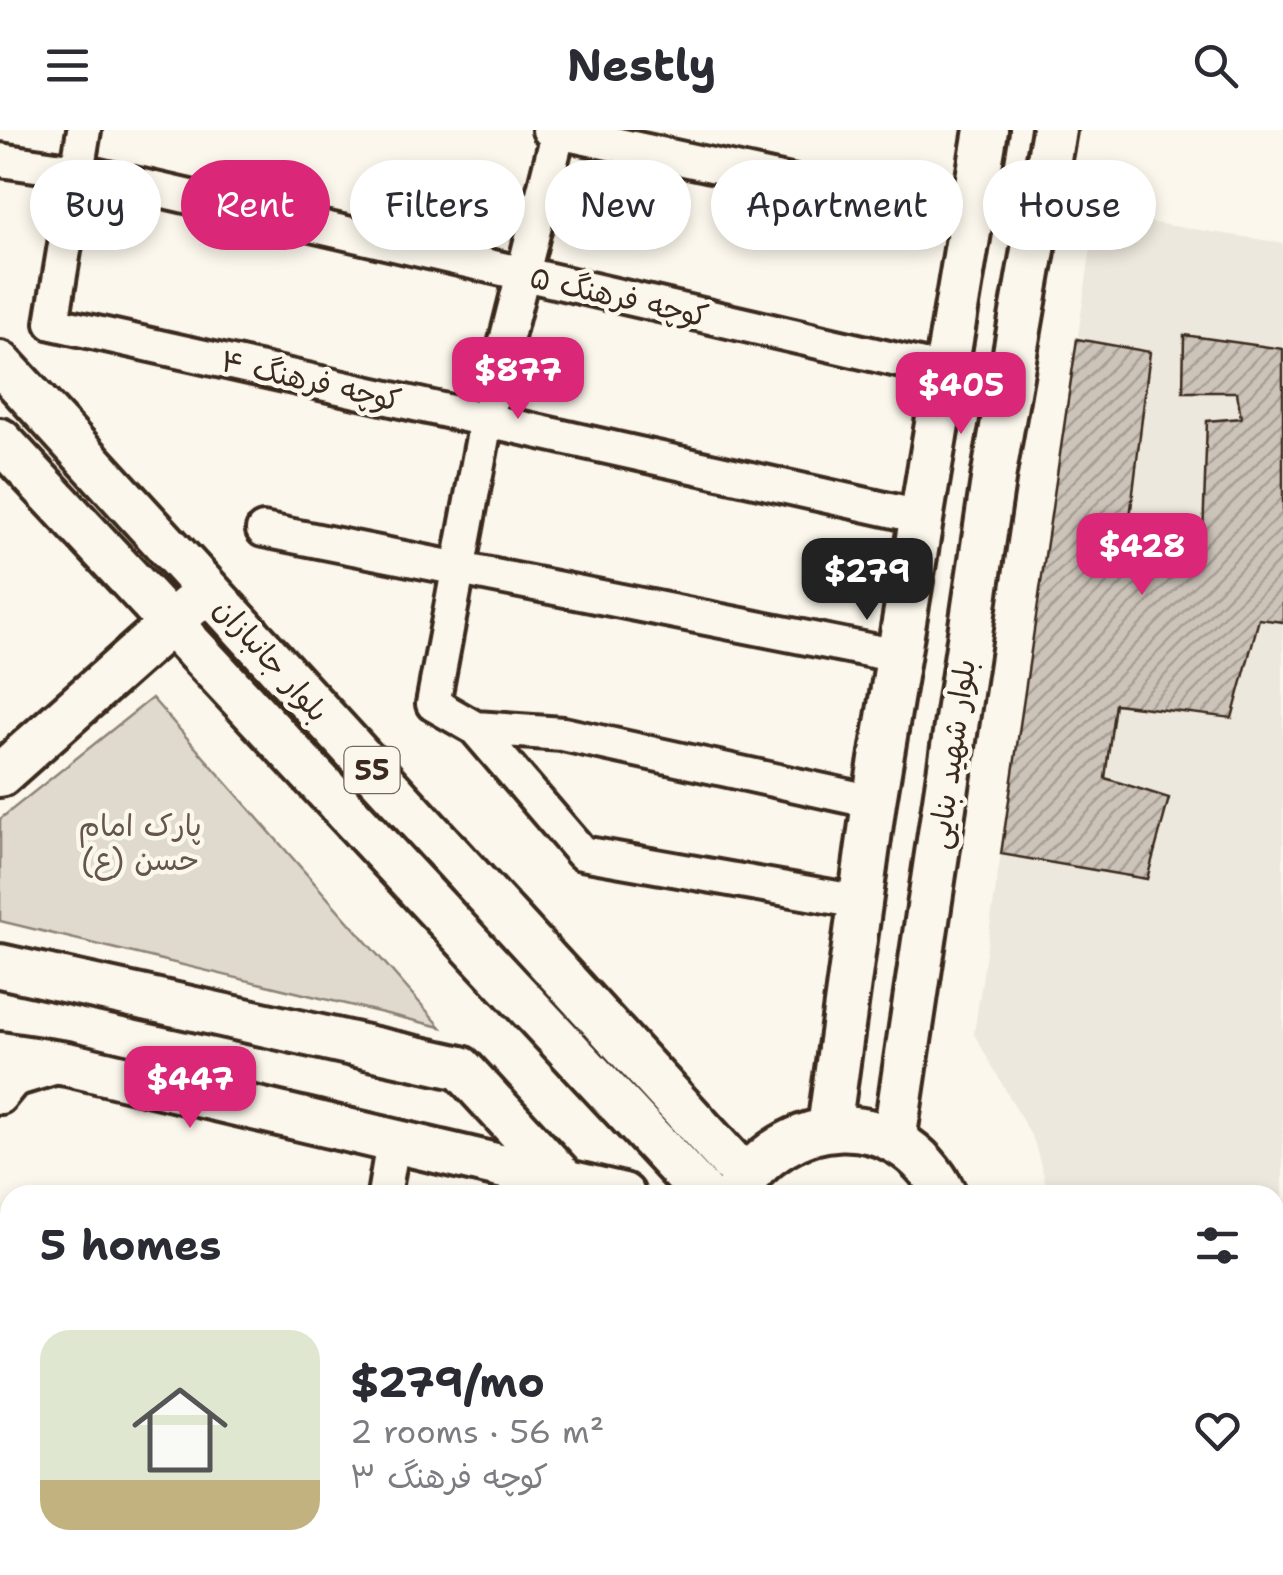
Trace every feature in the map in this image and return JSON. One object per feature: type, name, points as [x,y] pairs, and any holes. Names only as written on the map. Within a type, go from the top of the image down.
[{"type":"main road","points":[[829,1128],[874,802],[986,130]]},
{"type":"main road","name":"بلوار شهید بنایی","points":[[894,1141],[994,473],[1054,130]]},
{"type":"main road","name":"بلوار جانبازان","points":[[0,363],[739,1185]]},
{"type":"main road","name":"بلوار جانبازان","points":[[0,440],[695,1185]]},
{"type":"main road","points":[[929,473],[994,473]]},
{"type":"main road","points":[[0,775],[172,626],[206,589]]},
{"type":"main road","points":[[0,966],[461,1068],[566,1182]]},
{"type":"main road","points":[[0,1054],[67,1064],[579,1185]]},
{"type":"main road","name":"55","points":[[741,1185],[768,1153],[796,1136],[829,1128],[862,1130],[894,1141],[919,1158],[938,1185]]},
{"type":"street","points":[[79,160],[84,130]]},
{"type":"street","points":[[860,902],[582,853],[475,728],[433,704],[486,420],[555,131],[971,221]]},
{"type":"street","name":"کوچه فرهنگ ۵","points":[[0,160],[30,164]]},
{"type":"street","name":"کوچه فرهنگ ۵","points":[[161,190],[945,372]]},
{"type":"street","name":"کوچه فرهنگ ۴","points":[[64,250],[52,323],[922,517]]},
{"type":"street","points":[[263,530],[898,656]]},
{"type":"street","points":[[475,728],[563,734],[874,802]]},
{"type":"street","points":[[0,1097],[14,1080],[67,1064]]},
{"type":"street","points":[[386,1185],[393,1142]]},
{"type":"shaded area","points":[[1156,223],[1283,243],[1283,1185],[1046,1185],[1034,1141],[974,1034],[1091,250],[1156,250]]},
{"type":"green space","name":"پارک امام حسن (ع)","points":[[152,698],[441,1027],[0,921],[0,819]]},
{"type":"building","points":[[1184,335],[1283,349],[1283,622],[1259,619],[1232,718],[1115,704],[1105,778],[1169,798],[1147,879],[1001,854],[1077,339],[1150,352],[1128,534],[1203,536],[1207,421],[1241,418],[1237,392],[1183,392]]}]
